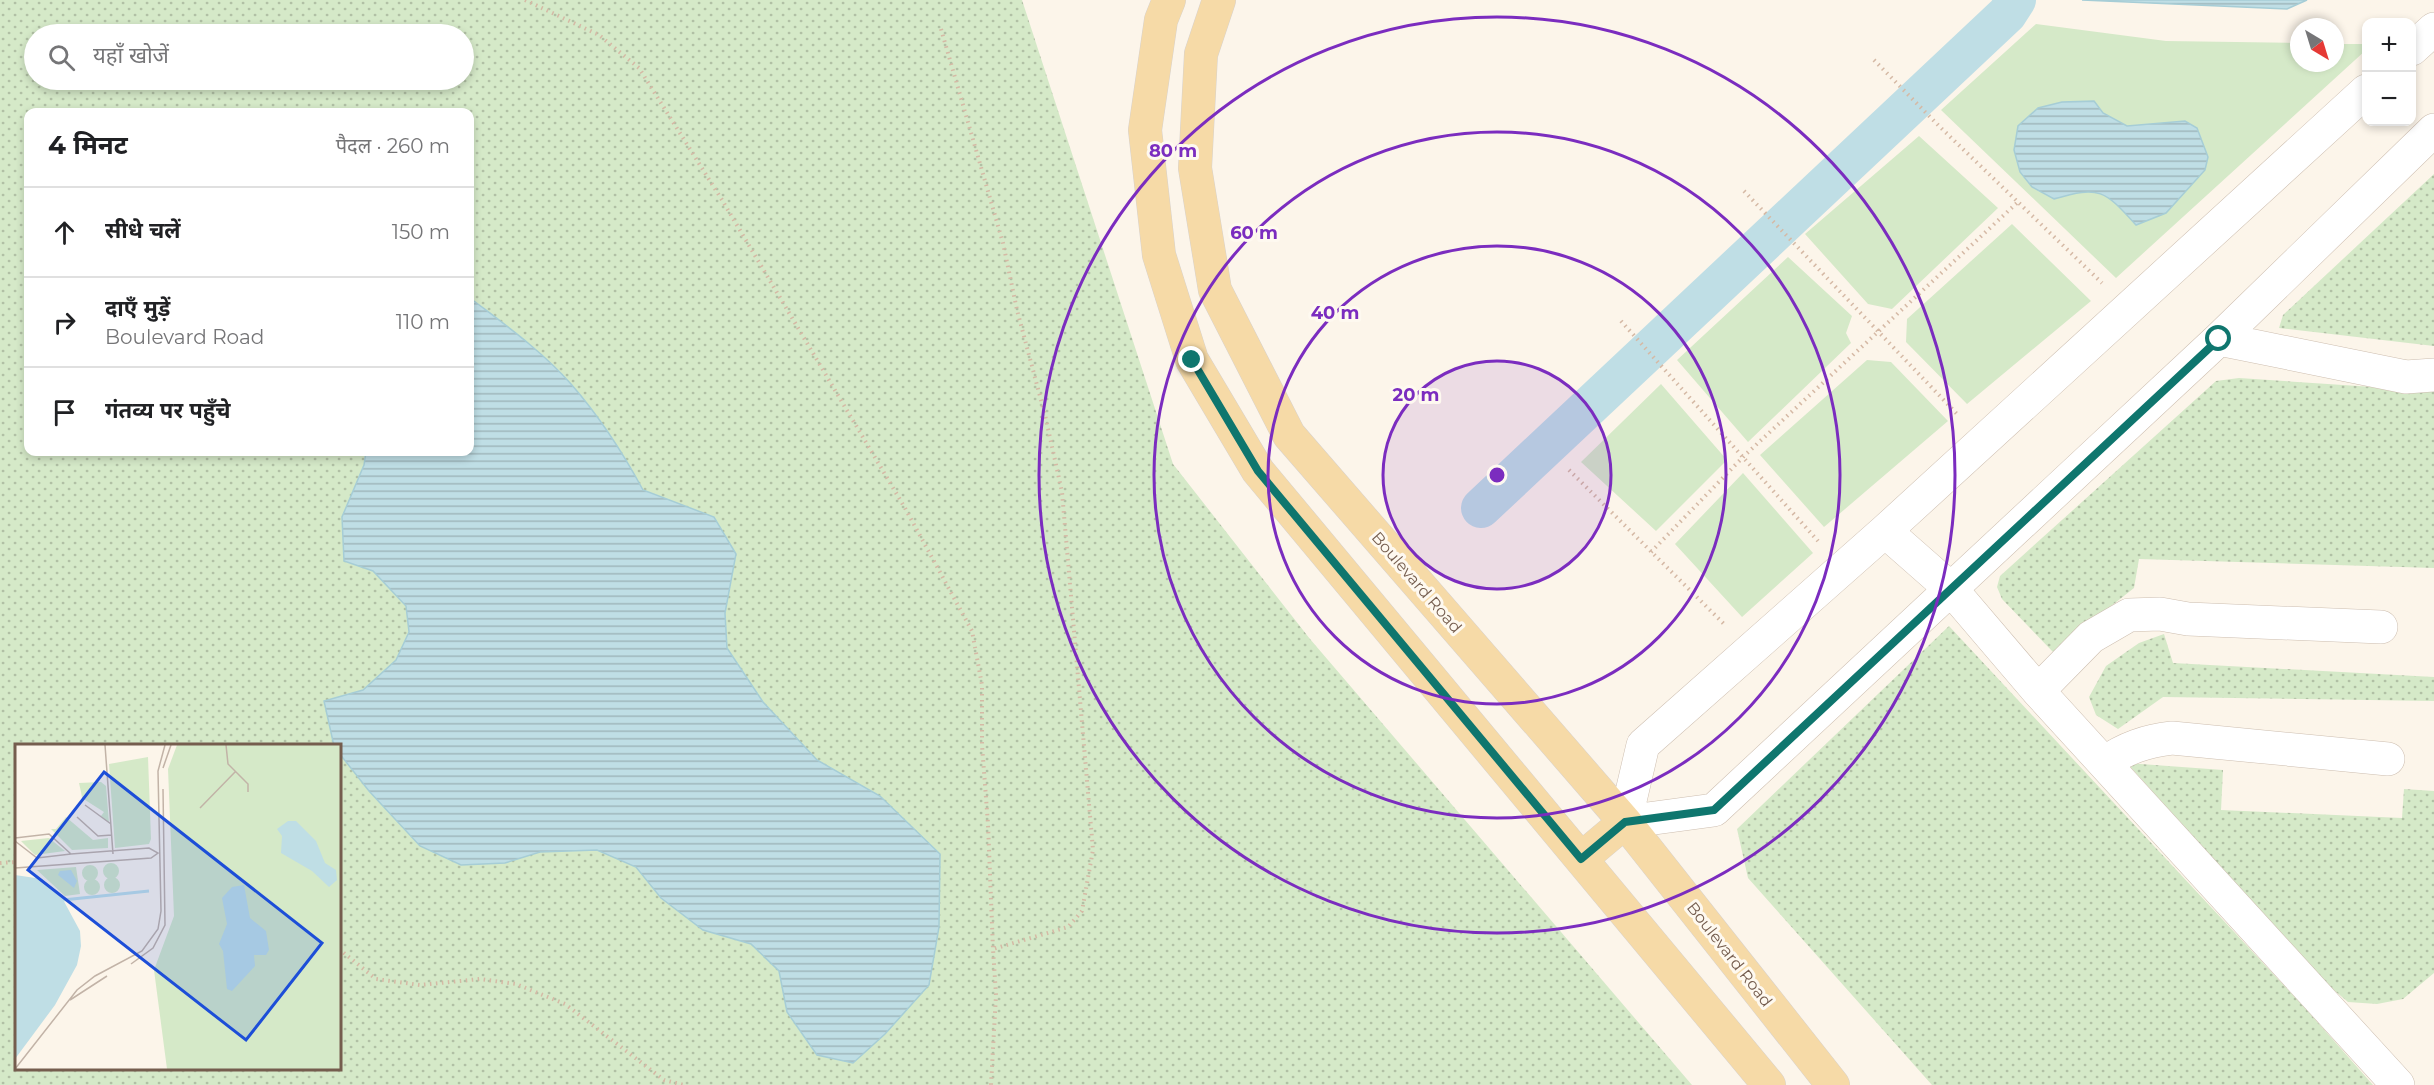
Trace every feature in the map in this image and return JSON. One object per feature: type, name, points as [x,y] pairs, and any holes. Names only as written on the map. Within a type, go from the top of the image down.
[{"type":"main road","points":[[1168,0],[1161,20],[1145,130],[1159,255],[1192,360],[1258,471],[1769,1085]]},
{"type":"main road","name":"Boulevard Road","points":[[1220,0],[1201,54],[1195,168],[1215,290],[1289,435],[1625,822],[1833,1085]]},
{"type":"main road","points":[[1581,859],[1625,822]]},
{"type":"lane","points":[[2416,46],[2434,29]]},
{"type":"lane","points":[[2362,96],[1885,531],[1642,745],[1625,822],[1714,810],[2219,339],[2434,130]]},
{"type":"lane","points":[[2219,339],[2406,377],[2434,375]]},
{"type":"lane","points":[[1885,531],[1951,589],[2038,692],[2398,1085]]},
{"type":"lane","points":[[2038,692],[2091,637],[2129,615],[2160,614],[2188,619],[2381,627]]},
{"type":"lane","points":[[2104,763],[2120,752],[2148,741],[2172,738],[2388,759]]},
{"type":"path","points":[[525,0],[599,35],[639,68],[722,200],[905,507],[972,631],[982,685],[982,745],[996,995],[991,1085]]},
{"type":"path","points":[[941,29],[1003,243],[1017,310],[1045,415],[1062,492],[1093,850],[1082,911],[1068,927],[993,949]]},
{"type":"path","points":[[1874,60],[2128,309]]},
{"type":"path","points":[[1744,191],[1984,441]]},
{"type":"path","points":[[1651,552],[1744,456],[2018,202]]},
{"type":"path","points":[[1621,321],[1842,568]]},
{"type":"path","points":[[1569,470],[1750,650]]},
{"type":"path","points":[[0,863],[15,862]]},
{"type":"path","points":[[340,950],[376,979],[420,984],[480,979],[516,984],[565,1004],[664,1080],[684,1085]]},
{"type":"green space","points":[[0,0],[1022,0],[1173,464],[1310,639],[1692,1085],[0,1085]]},
{"type":"green space","points":[[2036,24],[2166,41],[2290,43],[2290,72],[2342,72],[2116,278],[1941,110]]},
{"type":"green space","points":[[2344,44],[2362,44],[2362,54],[2344,70]]},
{"type":"green space","points":[[1919,136],[1998,208],[1892,309],[1868,304],[1805,234]]},
{"type":"green space","points":[[2434,174],[2434,346],[2279,328],[2283,315]]},
{"type":"green space","points":[[2012,224],[2091,301],[1967,404],[1906,342],[1907,319]]},
{"type":"green space","points":[[1788,257],[1852,316],[1846,333],[1851,343],[1748,442],[1677,360]]},
{"type":"green space","points":[[1867,360],[1891,362],[1948,421],[1824,527],[1760,455]]},
{"type":"green space","points":[[2239,378],[2434,391],[2434,568],[2139,559],[2134,588],[2053,652],[2002,599],[1997,587],[2000,576],[2216,381]]},
{"type":"green space","points":[[1661,384],[1727,460],[1656,531],[1581,462]]},
{"type":"green space","points":[[1743,473],[1813,553],[1742,617],[1675,544]]},
{"type":"green space","points":[[1949,626],[2305,1008],[2373,1085],[1932,1085],[1748,878],[1737,829]]},
{"type":"green space","points":[[2164,634],[2173,663],[2434,677],[2434,701],[2163,697],[2118,729],[2096,715],[2089,697],[2106,666],[2139,643]]},
{"type":"green space","points":[[2127,763],[2223,770],[2221,810],[2402,818],[2404,789],[2434,791],[2434,973],[2403,999],[2377,1004],[2348,1002],[2316,975]]},
{"type":"water","points":[[2082,0],[2307,0],[2287,9]]},
{"type":"water","points":[[2094,101],[2103,113],[2127,126],[2185,121],[2197,128],[2208,157],[2205,170],[2166,213],[2136,225],[2117,205],[2101,194],[2082,192],[2054,199],[2032,187],[2020,172],[2014,150],[2018,126],[2038,108],[2062,102]]},
{"type":"water","points":[[474,301],[535,349],[571,384],[610,435],[643,490],[714,517],[736,554],[725,613],[727,648],[763,702],[817,760],[880,796],[940,854],[939,927],[929,985],[885,1034],[853,1063],[817,1055],[787,1012],[779,971],[751,944],[703,930],[661,898],[636,867],[597,850],[540,852],[505,863],[461,865],[420,846],[369,791],[340,754],[340,744],[334,744],[324,701],[363,690],[396,660],[409,632],[406,606],[373,571],[344,561],[342,517],[364,465],[365,456],[474,456]]},
{"type":"waterway","points":[[1481,508],[2007,14],[2016,0]]},
{"type":"route","points":[[1192,360],[1258,471],[1581,859],[1625,822],[1714,810],[2219,339]]}]
